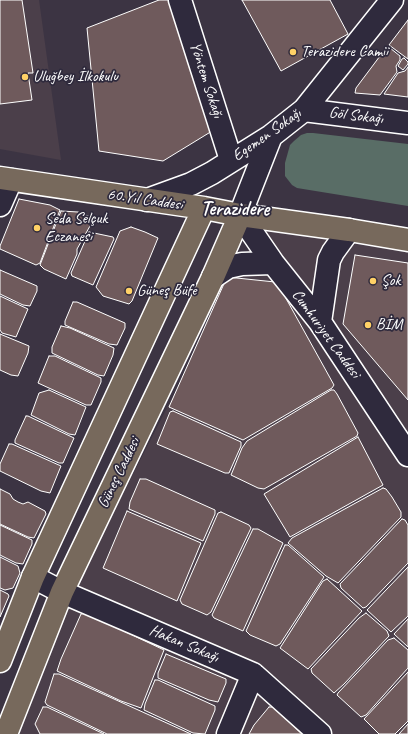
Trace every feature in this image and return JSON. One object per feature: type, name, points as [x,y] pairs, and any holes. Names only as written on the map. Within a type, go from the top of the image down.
[{"type":"main road","name":"60.Yıl Caddesi","points":[[5,179],[408,240]]},
{"type":"main road","name":"Güneş Caddesi","points":[[0,661],[33,577],[204,208]]},
{"type":"main road","name":"Güneş Caddesi","points":[[6,734],[62,592],[213,277],[240,215]]},
{"type":"street","name":"Yöntem Sokağı","points":[[180,0],[231,160]]},
{"type":"street","name":"Egemen Sokağı","points":[[147,200],[191,184],[212,173],[271,136],[304,110],[392,0]]},
{"type":"street","name":"Göl Sokağı","points":[[304,110],[408,123]]},
{"type":"street","points":[[240,215],[271,136]]},
{"type":"street","points":[[0,205],[5,179]]},
{"type":"street","name":"Cumhuriyet Caddesi","points":[[240,215],[273,263],[320,322],[408,455]]},
{"type":"street","points":[[320,322],[329,260],[348,230]]},
{"type":"street","points":[[213,277],[228,266],[273,263]]},
{"type":"street","name":"Hakan Sokağı","points":[[33,577],[62,592],[252,674],[320,734]]},
{"type":"street","points":[[228,734],[252,674]]},
{"type":"shaded area","name":"Uluğbey İlkokulu","points":[[0,0],[39,0],[61,160],[0,149]]},
{"type":"shaded area","points":[[259,229],[408,252],[408,734],[18,734],[78,581]]},
{"type":"green space","points":[[307,133],[408,144],[408,206],[297,188],[292,185],[285,176],[285,163],[290,145],[301,135]]},
{"type":"building","points":[[0,0],[22,0],[33,73],[28,73],[32,100],[0,104]]},
{"type":"building","points":[[159,0],[169,0],[217,128],[163,161],[99,151],[87,28]]},
{"type":"building","name":"Terazidere Camii","points":[[242,0],[330,0],[348,34],[281,71]]},
{"type":"building","points":[[408,20],[408,59],[389,45]]},
{"type":"building","points":[[386,48],[390,48],[400,56],[400,60],[396,66],[397,72],[380,95],[355,93],[356,88]]},
{"type":"building","points":[[404,58],[408,64],[403,70],[398,66]]},
{"type":"building","points":[[408,67],[408,97],[384,94],[398,73],[405,71]]},
{"type":"building","points":[[19,199],[50,205],[60,210],[40,263],[36,265],[0,249]]},
{"type":"building","points":[[61,211],[78,212],[93,218],[77,249],[77,254],[66,279],[44,269],[40,265]]},
{"type":"building","points":[[131,227],[158,238],[132,301],[129,304],[103,296],[96,287],[120,231]]},
{"type":"building","points":[[89,232],[113,237],[114,239],[93,285],[72,276],[71,273]]},
{"type":"building","points":[[355,255],[408,263],[408,400],[343,324]]},
{"type":"building","points":[[0,270],[37,286],[37,291],[30,306],[23,305],[0,294]]},
{"type":"building","points":[[227,277],[275,282],[278,284],[334,385],[332,388],[243,440],[169,407]]},
{"type":"building","points":[[0,296],[28,309],[16,337],[2,333],[0,330]]},
{"type":"building","points":[[73,302],[77,302],[125,323],[125,328],[117,345],[109,344],[65,325],[65,321]]},
{"type":"building","points":[[61,326],[70,328],[114,348],[113,355],[104,376],[98,375],[52,353],[52,347]]},
{"type":"building","points":[[0,334],[29,346],[28,353],[18,376],[11,375],[0,370]]},
{"type":"building","points":[[49,356],[55,356],[101,378],[101,382],[91,405],[86,405],[38,383]]},
{"type":"building","points":[[49,390],[86,407],[75,435],[69,434],[31,415],[39,393]]},
{"type":"building","points":[[331,390],[334,390],[337,394],[358,433],[357,436],[264,489],[258,488],[231,475],[242,448],[247,441]]},
{"type":"building","points":[[173,411],[241,442],[241,446],[229,473],[225,473],[157,444],[170,412]]},
{"type":"building","points":[[26,416],[74,438],[63,463],[59,463],[15,443]]},
{"type":"building","points":[[358,437],[383,485],[290,537],[264,494]]},
{"type":"building","points":[[9,444],[61,466],[50,493],[41,491],[0,471],[0,464]]},
{"type":"building","points":[[140,479],[146,479],[215,510],[215,514],[203,541],[129,509],[130,502]]},
{"type":"building","points":[[383,488],[386,489],[392,497],[401,512],[401,517],[338,583],[326,576],[288,543],[292,538]]},
{"type":"building","points":[[0,489],[10,494],[13,499],[18,502],[23,504],[28,502],[45,511],[46,514],[34,538],[28,537],[0,524]]},
{"type":"building","points":[[127,511],[201,543],[177,601],[103,568]]},
{"type":"building","points":[[221,512],[249,525],[251,528],[211,612],[207,615],[182,604],[180,600],[218,513]]},
{"type":"building","points":[[402,519],[405,520],[408,525],[408,563],[366,607],[363,608],[341,588],[340,584]]},
{"type":"building","points":[[0,525],[32,540],[32,544],[23,564],[16,563],[0,555]]},
{"type":"building","points":[[253,529],[258,529],[283,543],[243,631],[214,618],[212,615]]},
{"type":"building","points":[[285,545],[288,545],[324,577],[280,644],[276,646],[250,635],[246,631]]},
{"type":"building","points":[[0,557],[18,566],[20,573],[13,588],[5,590],[0,588]]},
{"type":"building","points":[[408,567],[408,616],[391,632],[367,610]]},
{"type":"building","points":[[327,579],[362,611],[308,669],[280,648],[323,581]]},
{"type":"building","points":[[0,590],[9,596],[0,617]]},
{"type":"building","points":[[86,613],[164,650],[141,708],[121,701],[57,671],[81,614]]},
{"type":"building","points":[[366,613],[387,631],[389,636],[334,693],[312,673],[311,669],[359,618]]},
{"type":"building","points":[[408,619],[408,647],[394,634]]},
{"type":"building","points":[[394,638],[408,650],[408,668],[366,715],[361,717],[337,695],[388,640]]},
{"type":"building","points":[[166,654],[226,679],[226,683],[218,702],[209,700],[158,678],[158,673]]},
{"type":"building","points":[[408,672],[408,721],[395,734],[379,734],[364,719]]},
{"type":"building","points":[[54,674],[59,674],[191,734],[107,734],[47,705],[45,702]]},
{"type":"building","points":[[155,680],[215,706],[215,710],[205,734],[193,733],[144,710]]},
{"type":"building","points":[[43,707],[47,707],[104,734],[40,734],[35,724]]},
{"type":"building","points":[[269,707],[273,707],[302,734],[249,734],[254,725]]},
{"type":"building","points":[[408,724],[408,734],[399,734]]},
{"type":"place","name":"Terazidere Camii","points":[[293,52]]},
{"type":"place","name":"Uluğbey İlkokulu","points":[[25,77]]},
{"type":"place","name":"Seda Selçuk Eczanesi","points":[[37,228]]},
{"type":"place","name":"Şok","points":[[373,281]]},
{"type":"place","name":"Güneş Büfe","points":[[129,291]]},
{"type":"place","name":"BİM","points":[[368,325]]},
{"type":"district","name":"Terazidere","points":[[235,210]]}]
